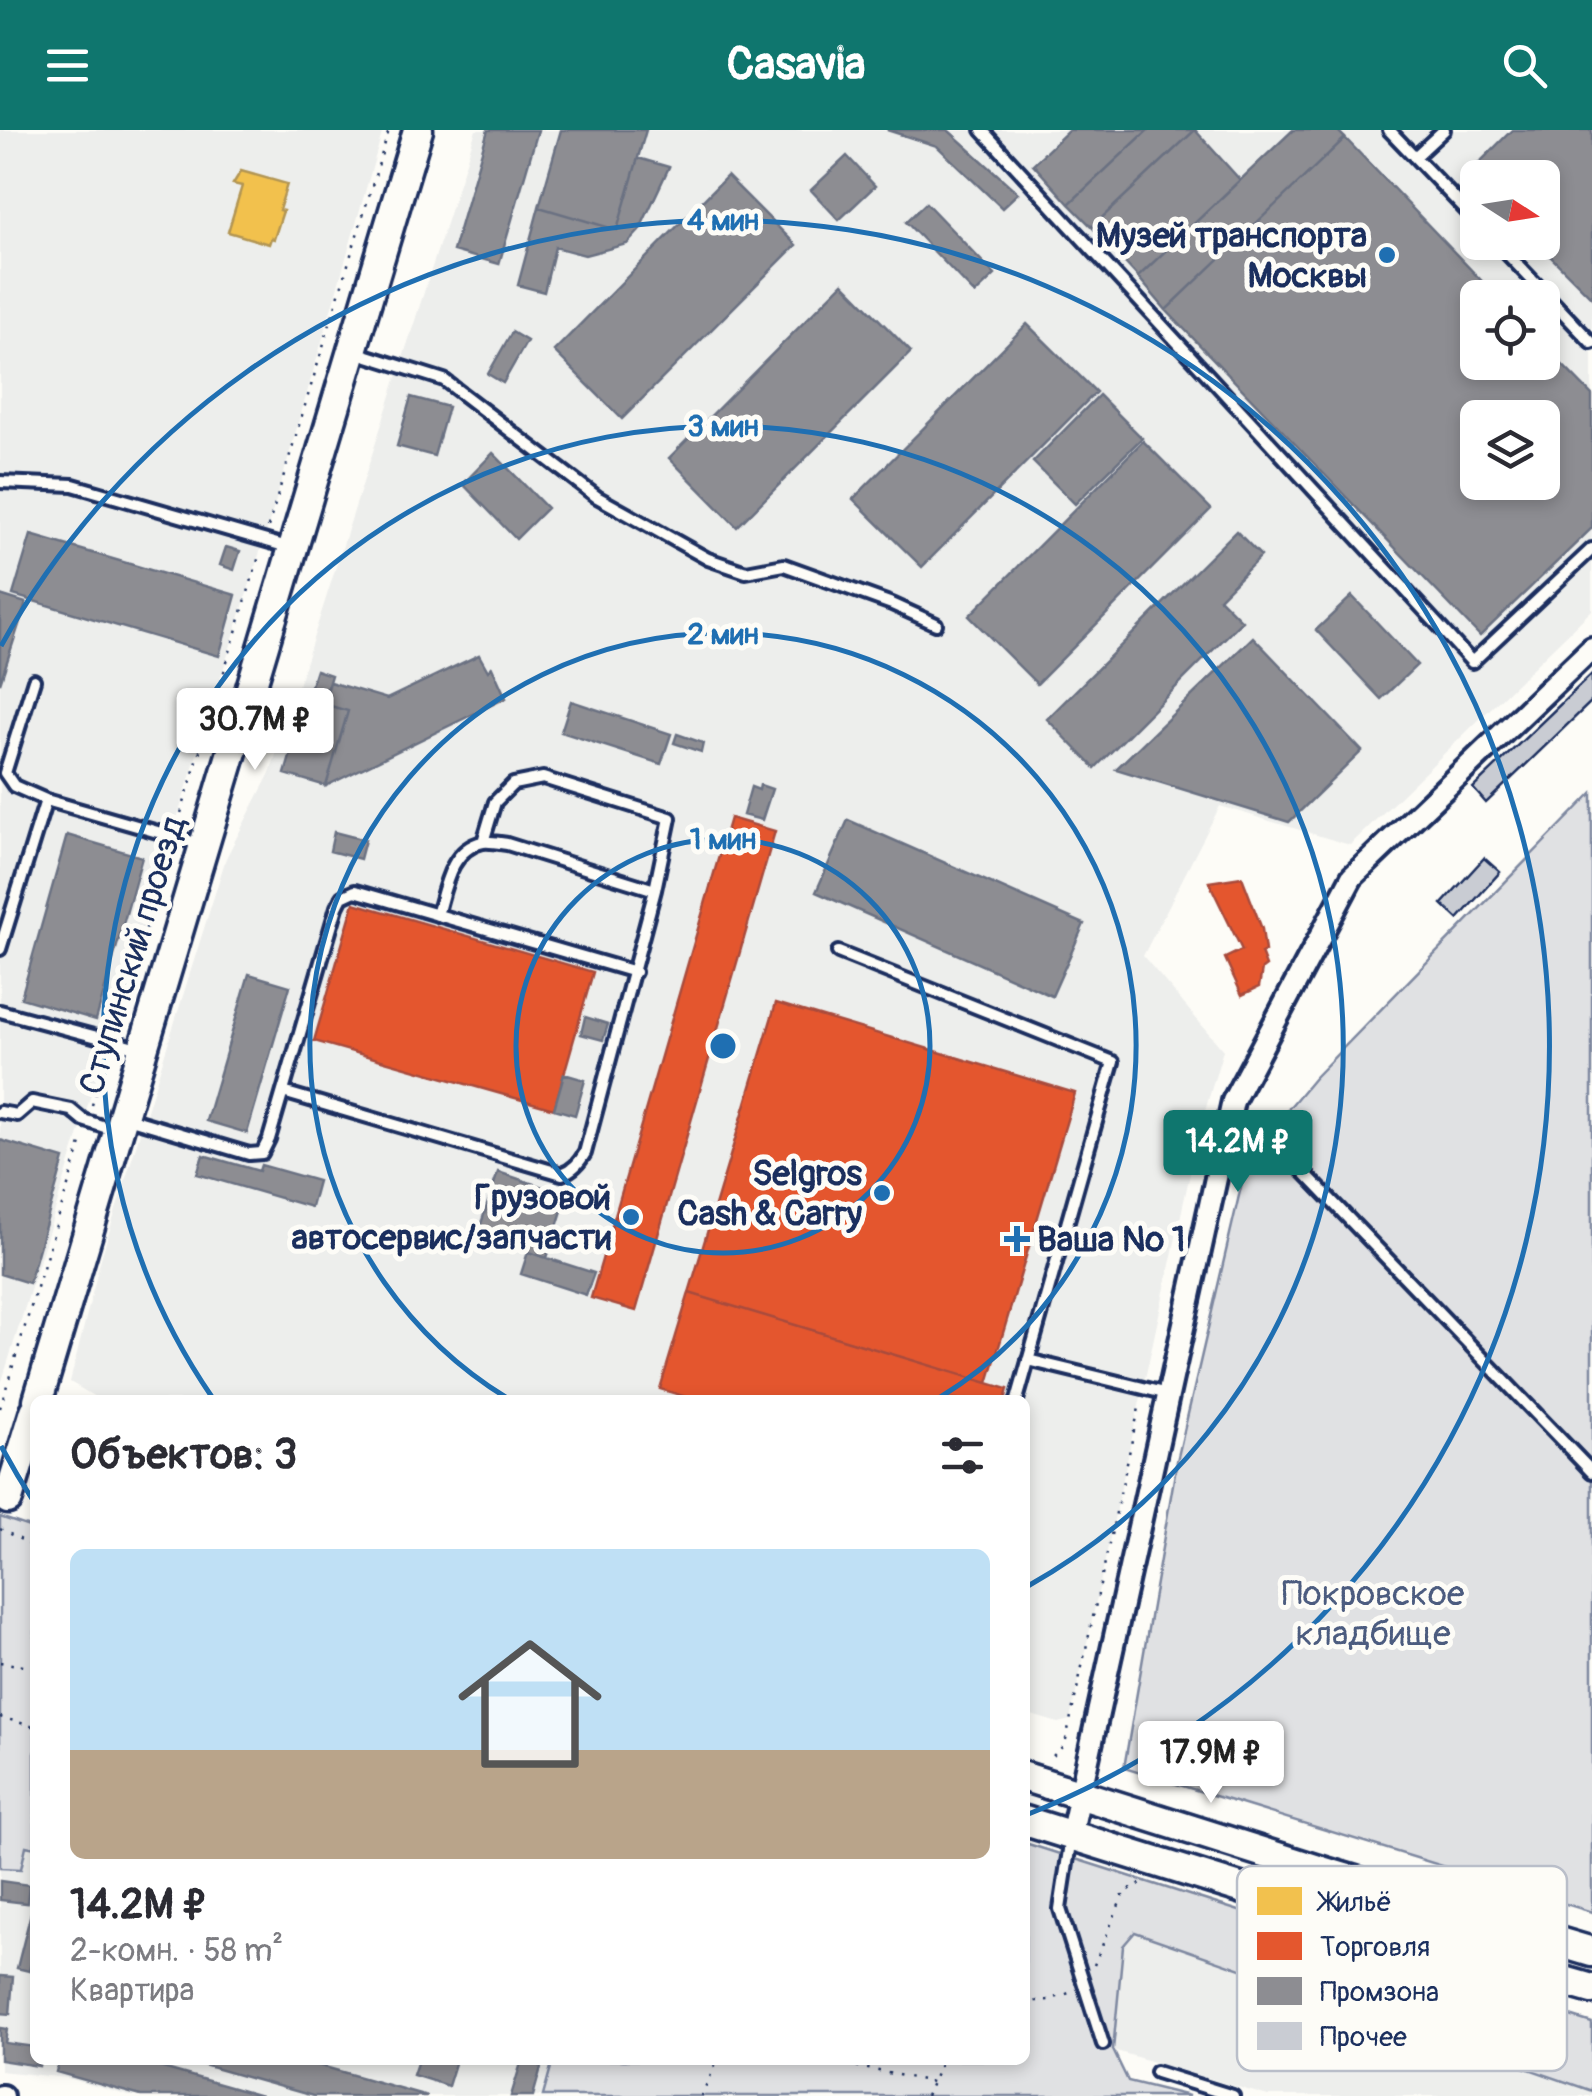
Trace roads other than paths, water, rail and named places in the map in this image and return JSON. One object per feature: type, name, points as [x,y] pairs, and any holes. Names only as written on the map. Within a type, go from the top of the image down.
[{"type":"street","name":"Ступинский проезд","points":[[39,1395],[418,130]]},
{"type":"street","points":[[1071,1836],[1233,1101],[1352,876],[1592,648]]},
{"type":"street","points":[[14,1501],[18,1466],[30,1427]]},
{"type":"street","points":[[1030,1779],[1307,1866]]},
{"type":"street","points":[[1030,1823],[1237,1887]]},
{"type":"street","points":[[1567,1944],[1592,1952]]},
{"type":"street","points":[[1567,1982],[1592,1989]]},
{"type":"lane","points":[[982,130],[1472,662],[1592,549]]},
{"type":"lane","points":[[1389,130],[1460,203]]},
{"type":"lane","points":[[1415,157],[1444,130]]},
{"type":"lane","points":[[1513,260],[1592,342]]},
{"type":"lane","points":[[352,351],[444,380],[597,497],[708,560],[746,572],[784,565],[936,624]]},
{"type":"lane","points":[[0,482],[74,486],[292,549]]},
{"type":"lane","points":[[34,680],[5,773],[14,786],[46,800],[204,845]]},
{"type":"lane","points":[[283,1092],[562,1174],[570,1172],[584,1152],[634,972],[670,818],[543,778],[513,784],[495,802],[484,842]]},
{"type":"lane","points":[[0,949],[46,800]]},
{"type":"lane","points":[[438,914],[452,866],[465,851],[484,842],[507,844],[655,890]]},
{"type":"lane","points":[[0,1112],[17,1115],[32,1102],[71,1110],[87,1122],[120,1124],[249,1154],[262,1153],[337,907],[342,896],[355,890],[634,972]]},
{"type":"lane","points":[[838,952],[1113,1062],[1018,1395]]},
{"type":"lane","points":[[0,1011],[143,1049]]},
{"type":"lane","points":[[1276,1142],[1592,1472]]},
{"type":"lane","points":[[1028,1360],[1168,1394]]},
{"type":"lane","points":[[1071,1836],[1060,1909],[1103,2044]]},
{"type":"lane","points":[[1156,2072],[1232,2096]]},
{"type":"place","name":"Музей транспорта Москвы","points":[[1387,255]]},
{"type":"place","name":"Selgros Cash & Carry","points":[[882,1193]]},
{"type":"place","name":"Грузовой автосервис/запчасти","points":[[631,1217]]},
{"type":"place","name":"Ваша № 1","points":[[1017,1239]]},
{"type":"park label","name":"Покровское кладбище","points":[[1373,1613]]}]
